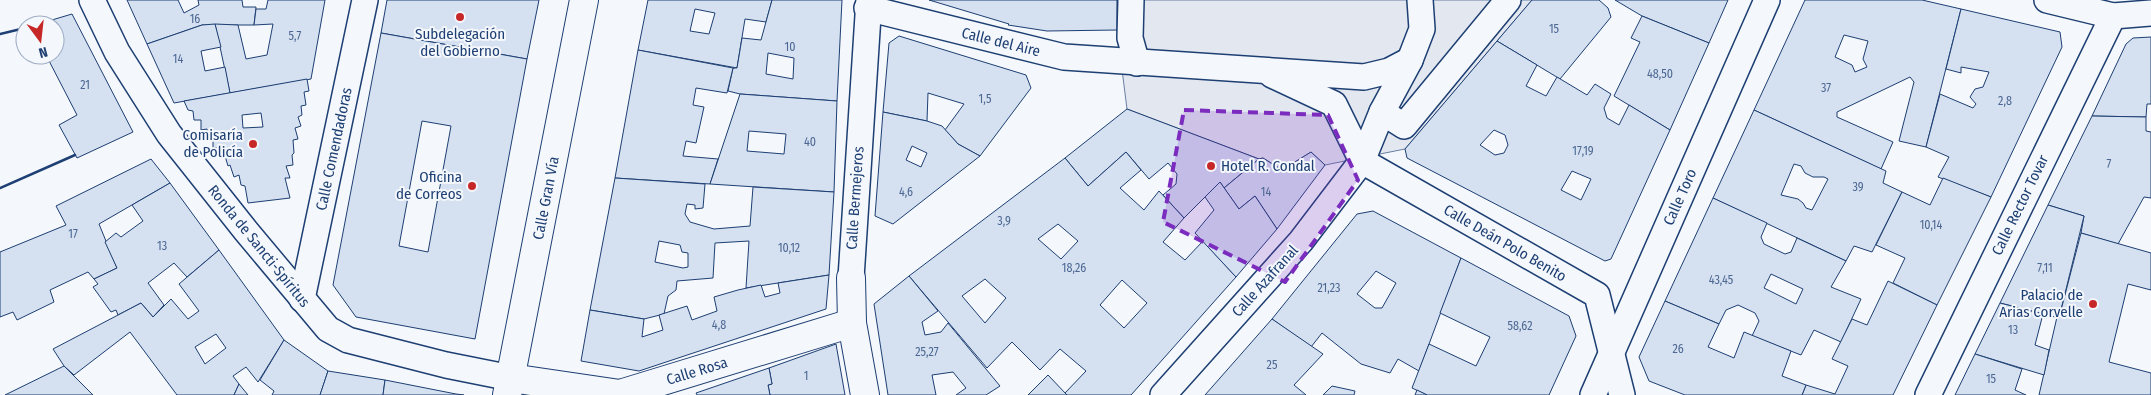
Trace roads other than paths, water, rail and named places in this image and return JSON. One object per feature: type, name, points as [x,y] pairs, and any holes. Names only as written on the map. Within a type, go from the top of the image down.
[{"type":"street","name":"Ronda de Sancti-Spíritus","points":[[92,0],[116,52],[169,134],[328,330],[348,340],[446,365],[509,387]]},
{"type":"street","name":"Calle Comendadoras","points":[[302,299],[365,0]]},
{"type":"street","name":"Calle Gran Vía","points":[[509,387],[521,334],[584,0]]},
{"type":"street","points":[[1131,0],[1130,38],[1137,63]]},
{"type":"street","name":"Calle Azafranal","points":[[1163,395],[1301,241],[1362,161],[1382,112],[1410,60],[1422,29],[1420,0]]},
{"type":"street","points":[[1382,112],[1404,126],[1508,0]]},
{"type":"street","name":"Calle Toro","points":[[1593,395],[1767,0]]},
{"type":"street","points":[[2047,0],[2113,16],[2151,13]]},
{"type":"street","name":"Calle del Aire","points":[[868,4],[1064,57],[1364,77],[1389,71],[1410,60]]},
{"type":"street","name":"Calle Bermejeros","points":[[865,395],[852,323],[851,278],[868,4]]},
{"type":"street","name":"Calle Rector Tovar","points":[[1928,395],[2113,16]]},
{"type":"street","points":[[1262,70],[1334,104],[1362,161]]},
{"type":"street","name":"Calle Deán Polo Benito","points":[[1362,161],[1597,295],[1622,395]]},
{"type":"street","name":"Calle Rosa","points":[[509,387],[563,384],[620,394],[852,323]]},
{"type":"place","name":"Subdelegación del Gobierno","points":[[460,17]]},
{"type":"place","name":"Comisaría de Policía","points":[[253,144]]},
{"type":"place","name":"Hotel R. Condal","points":[[1211,166]]},
{"type":"place","name":"Oficina de Correos","points":[[472,186]]},
{"type":"place","name":"Palacio de Arias Corvelle","points":[[2093,304]]}]
